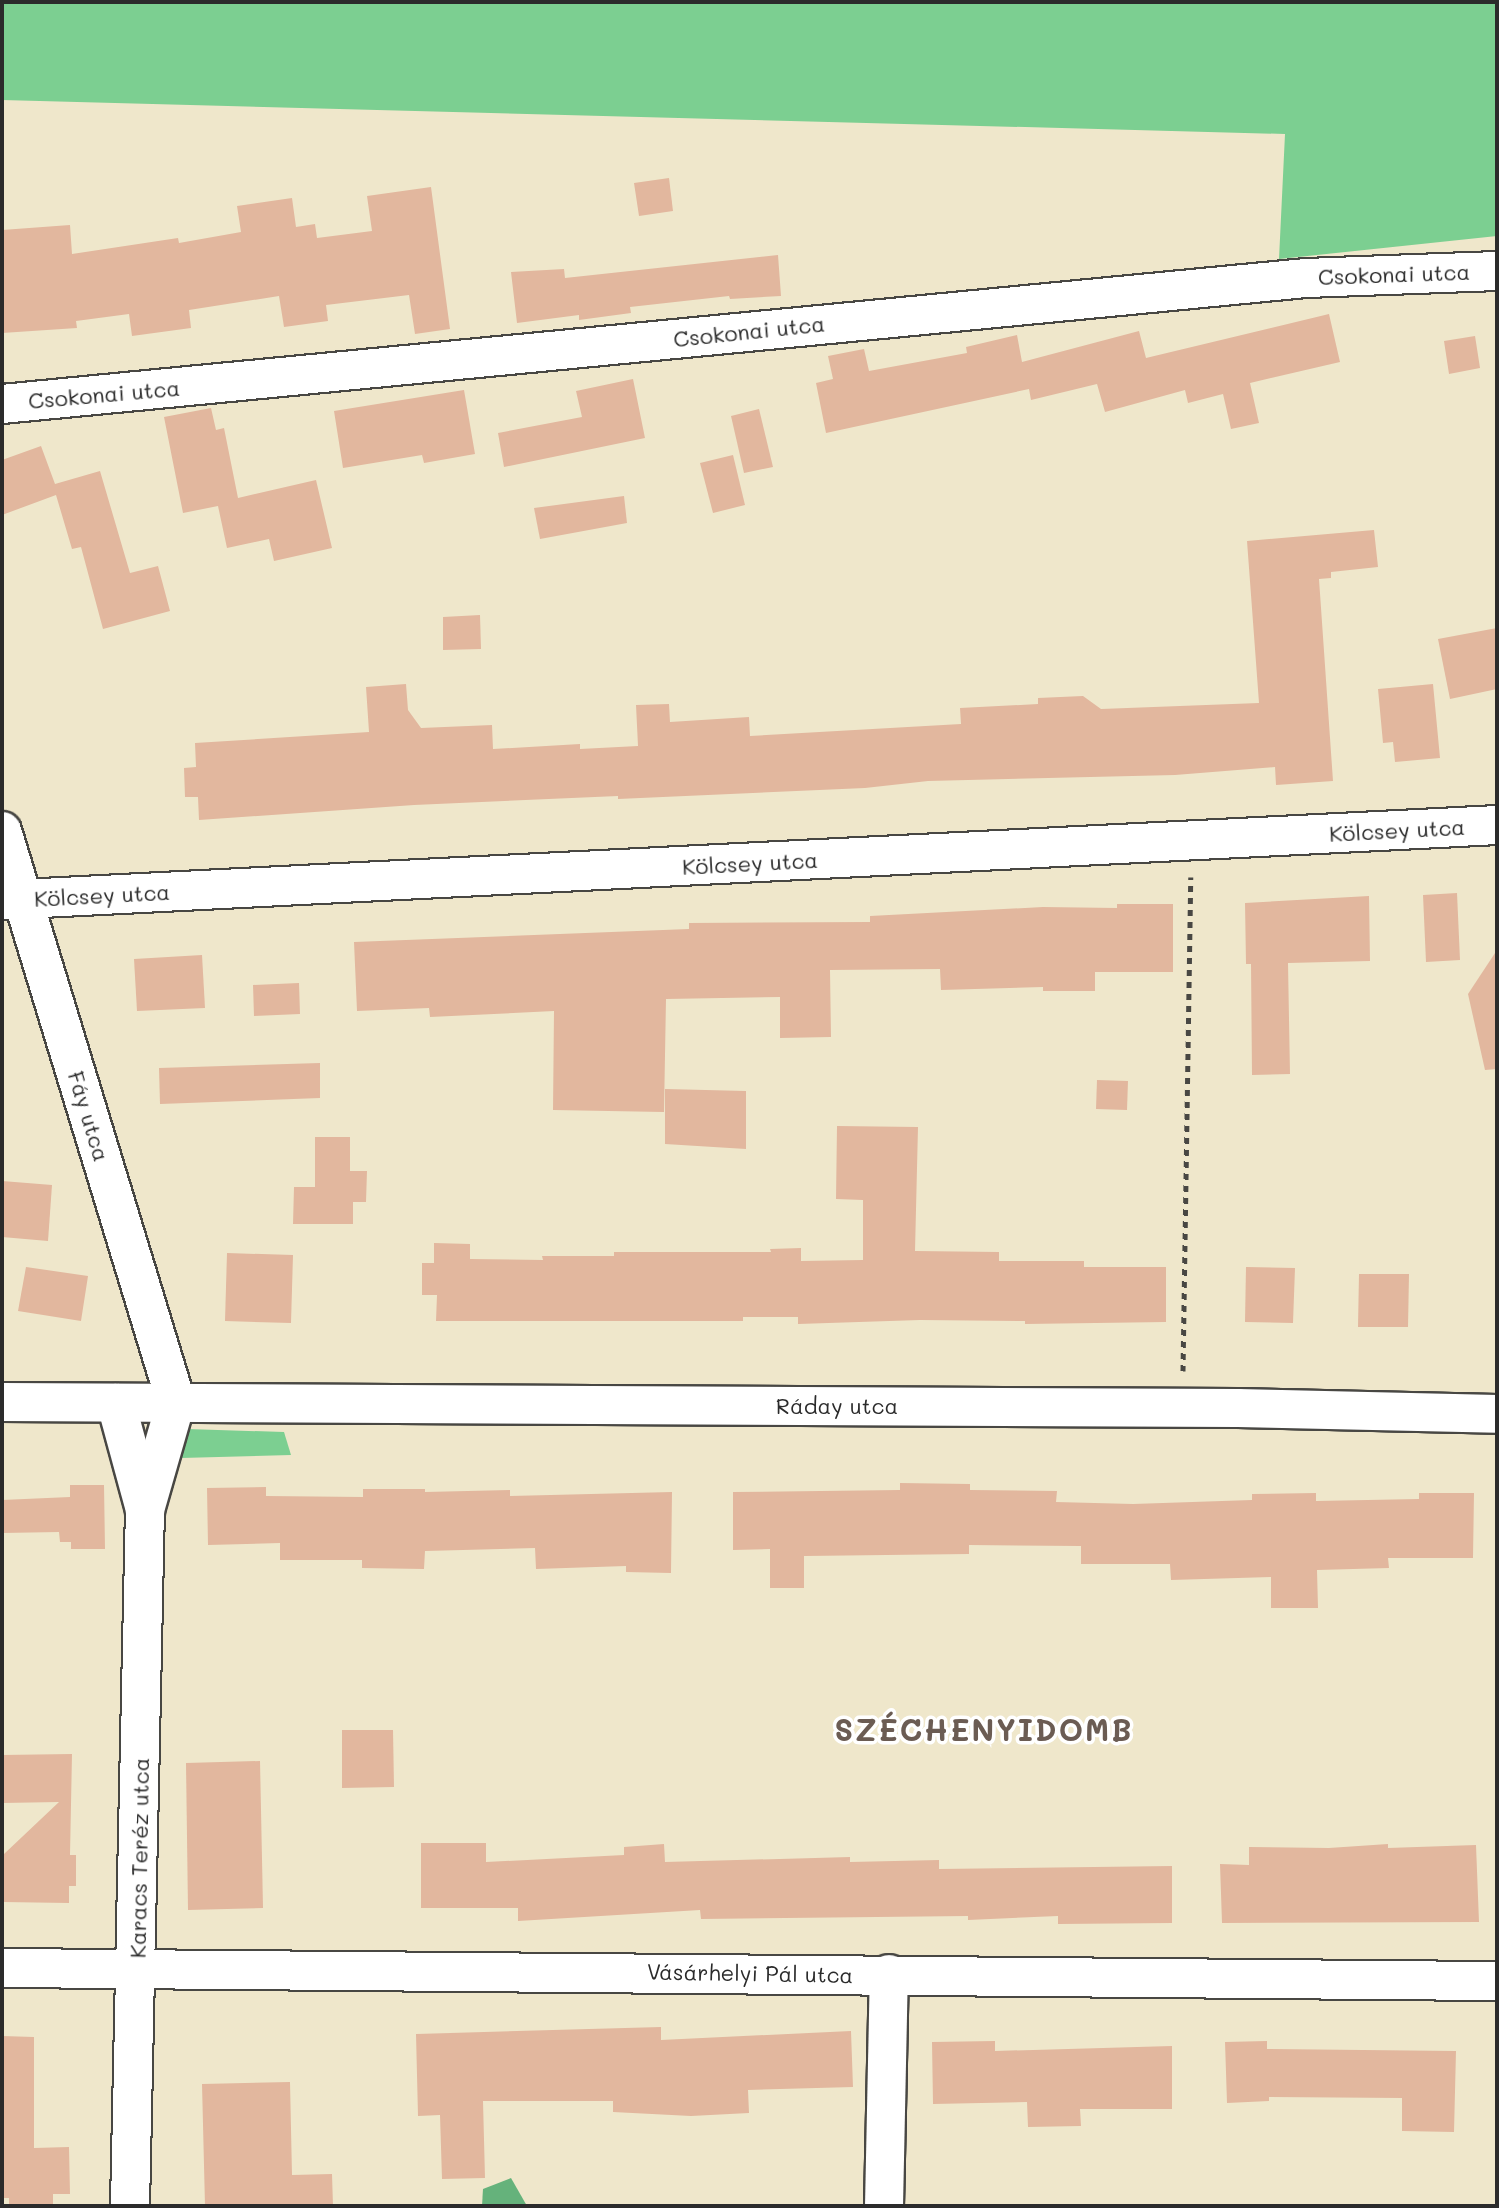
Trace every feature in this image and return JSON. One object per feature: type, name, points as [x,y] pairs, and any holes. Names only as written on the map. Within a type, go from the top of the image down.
[{"type":"street","name":"Csokonai utca","points":[[2,404],[1306,278],[1497,271]]},
{"type":"street","name":"Kölcsey utca","points":[[12,899],[1497,825]]},
{"type":"street","name":"Fáy utca","points":[[2,831],[12,899],[176,1402]]},
{"type":"street","name":"Ráday utca","points":[[2,1402],[1183,1408],[1497,1414]]},
{"type":"street","name":"Karacs Teréz utca","points":[[130,2206],[145,1510],[176,1402]]},
{"type":"street","name":"Karacs Teréz utca","points":[[116,1403],[145,1510]]},
{"type":"street","name":"Vásárhelyi Pál utca","points":[[2,1968],[1497,1981]]},
{"type":"street","points":[[884,2206],[889,1974]]},
{"type":"path","points":[[1183,1408],[1192,841]]},
{"type":"green space","points":[[2,2],[1497,2],[1497,236],[1279,259],[1285,134],[2,100]]},
{"type":"green space","points":[[187,1429],[284,1432],[291,1455],[181,1458]]},
{"type":"green space","points":[[511,2178],[527,2206],[482,2206],[483,2189]]},
{"type":"building","points":[[669,178],[673,211],[639,216],[634,183]]},
{"type":"building","points":[[431,187],[450,329],[415,334],[409,295],[326,305],[328,321],[284,327],[279,296],[189,310],[191,328],[132,336],[129,314],[76,321],[77,328],[2,333],[2,230],[70,225],[72,254],[178,238],[179,243],[241,232],[237,206],[292,198],[296,227],[315,224],[317,238],[372,231],[367,196]]},
{"type":"building","points":[[778,255],[781,296],[730,299],[729,296],[630,307],[631,313],[579,320],[579,315],[517,323],[511,272],[564,269],[565,278]]},
{"type":"building","points":[[1329,314],[1340,362],[1250,383],[1259,423],[1231,429],[1223,394],[1188,403],[1185,390],[1105,412],[1097,384],[1031,400],[1029,389],[826,433],[816,383],[833,379],[828,356],[864,349],[869,371],[967,353],[966,347],[1017,335],[1022,362],[1139,331],[1146,358]]},
{"type":"building","points":[[1475,336],[1480,368],[1449,374],[1444,341]]},
{"type":"building","points":[[633,379],[645,438],[504,467],[498,433],[582,417],[576,391]]},
{"type":"building","points":[[464,390],[475,454],[424,463],[422,455],[343,468],[334,411]]},
{"type":"building","points":[[211,408],[216,430],[224,428],[238,498],[316,480],[332,548],[274,561],[269,539],[227,548],[218,506],[183,513],[164,417]]},
{"type":"building","points":[[759,409],[773,467],[744,473],[731,416]]},
{"type":"building","points":[[41,446],[55,484],[100,471],[130,573],[158,566],[170,611],[103,629],[81,547],[72,549],[56,495],[2,515],[2,460]]},
{"type":"building","points":[[733,455],[745,505],[713,513],[700,463]]},
{"type":"building","points":[[624,496],[627,523],[540,539],[534,508]]},
{"type":"building","points":[[1374,530],[1378,567],[1331,572],[1331,578],[1319,579],[1333,781],[1276,785],[1275,767],[1175,775],[928,781],[865,788],[414,805],[199,820],[198,797],[185,797],[184,768],[196,767],[195,743],[369,732],[366,687],[406,684],[408,710],[421,728],[492,725],[493,749],[580,744],[580,749],[638,746],[636,705],[669,704],[670,722],[749,717],[750,736],[961,724],[960,708],[1038,704],[1038,698],[1083,696],[1101,709],[1259,703],[1247,541]]},
{"type":"building","points":[[480,615],[481,649],[443,650],[443,617]]},
{"type":"building","points":[[1497,628],[1497,689],[1450,699],[1438,639]]},
{"type":"building","points":[[1433,684],[1440,758],[1395,762],[1393,742],[1383,743],[1378,689]]},
{"type":"building","points":[[1457,893],[1460,960],[1426,962],[1423,895]]},
{"type":"building","points":[[1369,896],[1370,961],[1288,963],[1290,1074],[1252,1075],[1251,964],[1246,964],[1245,903]]},
{"type":"building","points":[[1117,904],[1173,904],[1173,972],[1095,972],[1095,991],[1043,991],[1043,987],[941,990],[940,969],[830,970],[831,1037],[780,1038],[780,997],[666,999],[664,1112],[553,1110],[554,1011],[430,1017],[429,1008],[357,1011],[354,942],[689,929],[689,923],[870,922],[870,916],[1043,907],[1117,908]]},
{"type":"building","points":[[1497,950],[1497,1069],[1485,1070],[1468,994]]},
{"type":"building","points":[[202,955],[205,1008],[137,1011],[134,959]]},
{"type":"building","points":[[299,983],[300,1014],[254,1016],[253,985]]},
{"type":"building","points":[[320,1063],[320,1098],[160,1104],[159,1068]]},
{"type":"building","points":[[1097,1080],[1128,1081],[1127,1110],[1096,1109]]},
{"type":"building","points":[[665,1089],[746,1091],[746,1149],[665,1144]]},
{"type":"building","points":[[837,1126],[918,1127],[915,1251],[999,1252],[999,1261],[1084,1261],[1084,1267],[1166,1267],[1166,1322],[1025,1324],[1025,1321],[920,1320],[798,1324],[798,1317],[743,1317],[743,1321],[436,1321],[437,1295],[422,1295],[422,1263],[434,1263],[434,1243],[470,1244],[470,1259],[543,1260],[542,1256],[614,1256],[614,1252],[771,1252],[770,1249],[801,1248],[801,1261],[863,1260],[863,1200],[836,1199]]},
{"type":"building","points":[[315,1137],[350,1137],[350,1171],[367,1171],[366,1202],[353,1202],[353,1224],[293,1224],[294,1187],[315,1187]]},
{"type":"building","points":[[2,1181],[52,1185],[48,1241],[2,1237]]},
{"type":"building","points":[[227,1253],[293,1255],[291,1323],[225,1321]]},
{"type":"building","points":[[26,1267],[88,1276],[81,1321],[18,1311]]},
{"type":"building","points":[[1246,1267],[1295,1268],[1293,1323],[1245,1322]]},
{"type":"building","points":[[1359,1274],[1409,1274],[1408,1327],[1358,1327]]},
{"type":"building","points":[[900,1483],[970,1484],[970,1490],[1057,1491],[1056,1502],[1133,1504],[1252,1500],[1252,1494],[1316,1493],[1316,1501],[1419,1499],[1419,1493],[1474,1493],[1473,1558],[1388,1558],[1389,1568],[1317,1570],[1318,1608],[1271,1608],[1271,1577],[1171,1580],[1170,1564],[1081,1564],[1081,1546],[969,1545],[969,1554],[804,1556],[804,1588],[770,1588],[770,1549],[733,1550],[733,1492],[900,1490]]},
{"type":"building","points":[[70,1485],[104,1485],[105,1549],[71,1549],[71,1542],[60,1542],[59,1532],[2,1533],[2,1500],[70,1497]]},
{"type":"building","points":[[266,1487],[266,1496],[363,1497],[363,1489],[425,1489],[425,1492],[510,1490],[510,1496],[672,1492],[671,1573],[626,1572],[626,1566],[536,1569],[535,1548],[425,1551],[424,1569],[362,1568],[362,1560],[280,1560],[280,1543],[208,1545],[207,1488]]},
{"type":"building","points":[[342,1730],[393,1730],[394,1787],[342,1788]]},
{"type":"building","points":[[72,1754],[70,1855],[76,1855],[76,1886],[69,1886],[69,1903],[3,1902],[4,1854],[59,1802],[2,1803],[2,1755]]},
{"type":"building","points":[[260,1761],[263,1908],[188,1910],[186,1763]]},
{"type":"building","points":[[421,1843],[486,1843],[486,1862],[624,1855],[624,1847],[664,1844],[665,1862],[850,1857],[850,1862],[939,1860],[939,1869],[1172,1866],[1172,1923],[1058,1924],[1058,1916],[968,1920],[968,1916],[701,1919],[700,1910],[518,1921],[518,1908],[421,1908]]},
{"type":"building","points":[[1388,1844],[1388,1848],[1476,1845],[1479,1922],[1222,1923],[1220,1864],[1249,1865],[1249,1847],[1329,1848]]},
{"type":"building","points":[[661,2027],[661,2040],[851,2031],[853,2087],[748,2090],[749,2113],[691,2116],[613,2112],[613,2101],[483,2101],[485,2178],[442,2179],[440,2115],[418,2116],[416,2034]]},
{"type":"building","points":[[2,2036],[34,2037],[34,2148],[69,2147],[70,2194],[53,2194],[53,2206],[9,2206],[9,2198],[2,2198]]},
{"type":"building","points":[[995,2041],[995,2051],[1172,2046],[1172,2109],[1080,2109],[1081,2126],[1028,2127],[1027,2102],[933,2104],[932,2042]]},
{"type":"building","points":[[1267,2041],[1267,2049],[1456,2051],[1454,2132],[1402,2131],[1402,2098],[1269,2097],[1269,2101],[1227,2103],[1225,2042]]},
{"type":"building","points":[[290,2082],[292,2175],[332,2174],[333,2206],[205,2206],[202,2084]]},
{"type":"district","name":"SZÉCHENYIDOMB","points":[[984,1729]]}]
